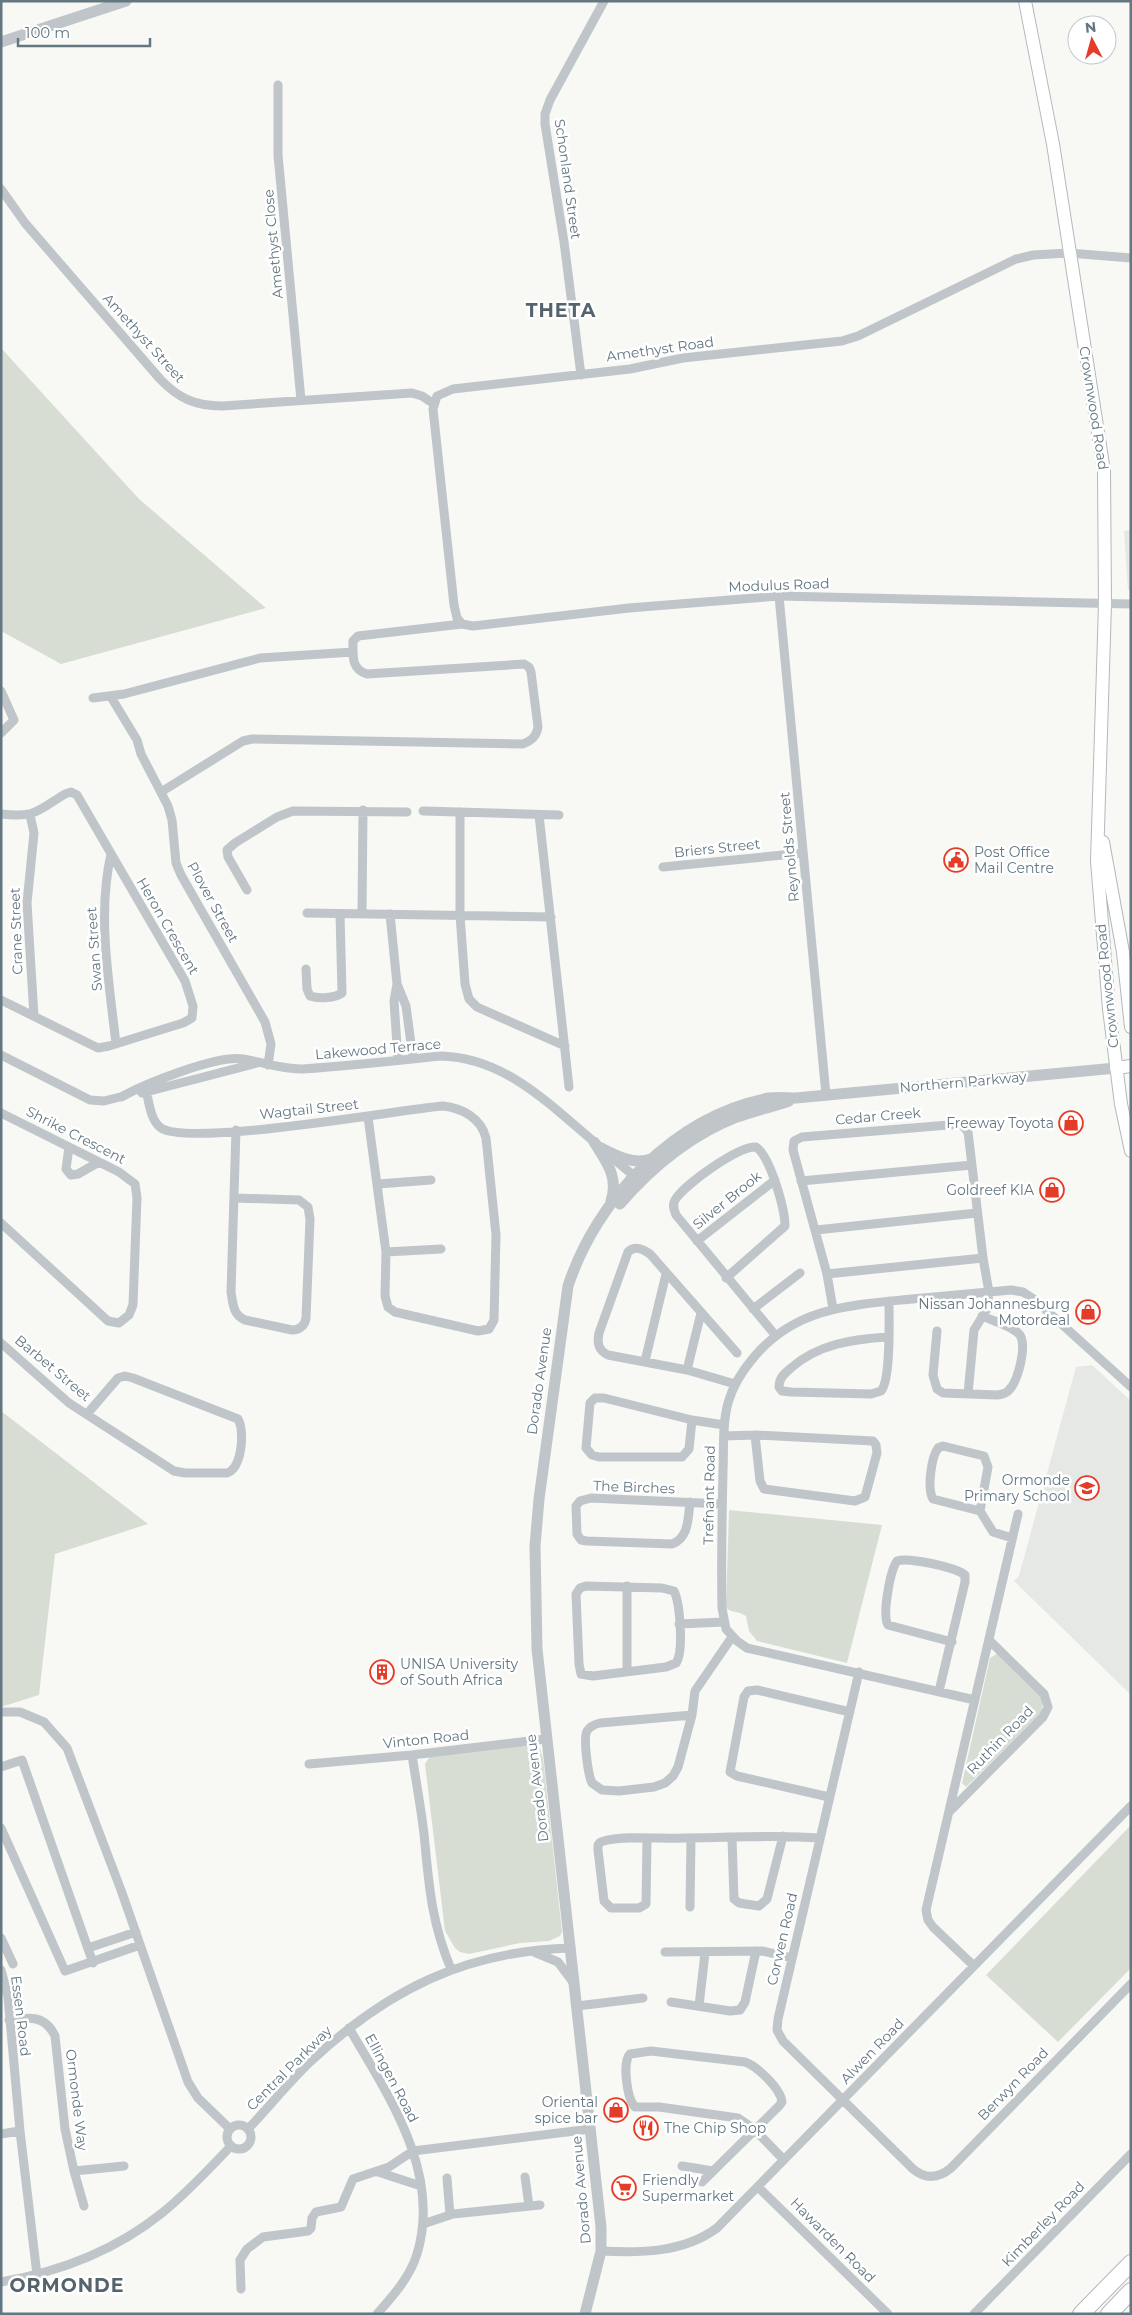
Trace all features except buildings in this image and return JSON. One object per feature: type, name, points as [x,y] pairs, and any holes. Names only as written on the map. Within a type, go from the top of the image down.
[{"type":"highway","points":[[1081,2314],[1131,2263]]},
{"type":"highway","points":[[1109,2314],[1131,2291]]},
{"type":"main road","name":"Crownwood Road","points":[[1025,1],[1052,144],[1104,470],[1106,604],[1100,820],[1097,846],[1099,906],[1116,1068],[1124,1121],[1131,1151]]},
{"type":"main road","name":"Crownwood Road","points":[[1100,820],[1123,952],[1130,1024]]},
{"type":"main road","name":"Northern Parkway","points":[[1116,1068],[1131,1066]]},
{"type":"street","points":[[1,42],[126,1]]},
{"type":"street","name":"Schonland Street","points":[[581,375],[545,114],[550,100],[604,1]]},
{"type":"street","name":"Amethyst Close","points":[[278,85],[278,155],[301,400]]},
{"type":"street","name":"Amethyst Street","points":[[1,189],[25,223],[171,391],[192,403],[205,406],[412,393],[422,396],[434,404]]},
{"type":"street","name":"Amethyst Road","points":[[434,404],[437,396],[453,389],[581,375],[683,358],[842,341],[870,330],[1016,259],[1033,255],[1069,252],[1131,258]]},
{"type":"street","points":[[434,404],[453,595],[457,618],[462,624]]},
{"type":"street","name":"Modulus Road","points":[[353,652],[353,641],[358,636],[366,634],[462,624],[473,626],[629,608],[780,596],[938,598],[1131,604]]},
{"type":"street","name":"Reynolds Street","points":[[780,596],[826,1095]]},
{"type":"street","points":[[92,698],[111,697],[260,658],[353,652],[354,666],[359,671],[368,674],[524,664],[530,672],[538,727],[531,741],[523,744],[252,739],[243,741],[161,792]]},
{"type":"street","points":[[1,691],[14,720],[1,733]]},
{"type":"street","name":"Plover Street","points":[[111,697],[137,740],[141,754],[161,792],[172,820],[175,855],[181,875],[265,1022],[271,1044],[268,1065]]},
{"type":"street","name":"Heron Crescent","points":[[1,1000],[94,1047],[105,1047],[187,1022],[192,1018],[194,1012],[185,981],[79,798],[74,793],[65,794],[30,815]]},
{"type":"street","points":[[247,890],[227,855],[228,848],[277,817],[293,811],[363,810],[407,812]]},
{"type":"street","points":[[362,914],[363,810]]},
{"type":"street","points":[[423,811],[559,815]]},
{"type":"street","points":[[460,812],[460,915],[465,984],[471,1001],[481,1009],[564,1046]]},
{"type":"street","points":[[1,814],[30,815]]},
{"type":"street","name":"Crane Street","points":[[30,815],[34,833],[27,903],[34,1016]]},
{"type":"street","points":[[540,815],[569,1087]]},
{"type":"street","name":"Briers Street","points":[[663,867],[803,853]]},
{"type":"street","name":"Swan Street","points":[[111,854],[105,882],[104,911],[116,1044]]},
{"type":"street","points":[[307,913],[551,917]]},
{"type":"street","points":[[306,969],[307,989],[310,996],[315,998],[335,996],[342,992],[340,914]]},
{"type":"street","points":[[390,914],[397,984],[394,1001],[398,1060]]},
{"type":"street","points":[[397,984],[406,1006],[413,1059]]},
{"type":"street","name":"Lakewood Terrace","points":[[1,1055],[90,1100],[104,1101],[146,1089],[257,1063],[301,1069],[398,1060],[458,1057],[506,1075],[537,1092],[636,1179]]},
{"type":"street","name":"Northern Parkway","points":[[636,1179],[664,1148],[700,1125],[734,1109],[771,1098],[796,1098],[1116,1068]]},
{"type":"street","name":"Wagtail Street","points":[[146,1089],[153,1117],[164,1129],[193,1133],[368,1117],[449,1107],[478,1120],[484,1128],[486,1138],[496,1235],[494,1314],[491,1328],[478,1331],[389,1309],[385,1296],[386,1252]]},
{"type":"street","name":"Northern Parkway","points":[[636,1179],[669,1155],[722,1124],[796,1098]]},
{"type":"street","name":"Shrike Crescent","points":[[1,1113],[130,1179],[137,1192],[133,1305],[129,1315],[122,1322],[112,1323],[105,1320],[1,1223]]},
{"type":"street","points":[[368,1117],[386,1252],[441,1249]]},
{"type":"street","name":"Cedar Creek","points":[[833,1309],[827,1274],[794,1150],[793,1144],[796,1139],[942,1124],[961,1124],[966,1128],[989,1292]]},
{"type":"street","points":[[236,1130],[236,1198],[231,1292],[236,1314],[245,1320],[292,1330],[299,1329],[304,1324],[306,1318],[310,1218],[308,1207],[300,1200],[236,1198]]},
{"type":"street","points":[[597,1145],[618,1156],[634,1161],[653,1158]]},
{"type":"street","points":[[597,1145],[613,1177],[614,1192],[610,1205]]},
{"type":"street","points":[[69,1147],[66,1169],[71,1175],[78,1174],[100,1162]]},
{"type":"street","name":"Silver Brook","points":[[726,1278],[784,1228],[785,1219],[774,1180],[762,1152],[756,1147],[745,1149],[725,1159],[682,1192],[673,1204],[676,1215],[726,1278],[776,1336]]},
{"type":"street","points":[[801,1181],[972,1165]]},
{"type":"street","name":"Dorado Avenue","points":[[585,2314],[601,2251],[601,2227],[537,1649],[535,1546],[544,1456],[568,1286],[583,1248],[610,1205],[636,1179]]},
{"type":"street","name":"Dorado Avenue","points":[[562,1321],[582,1268],[599,1235],[636,1179]]},
{"type":"street","points":[[378,1184],[431,1180]]},
{"type":"street","name":"Silver Brook","points":[[697,1241],[774,1180]]},
{"type":"street","points":[[816,1230],[977,1213]]},
{"type":"street","points":[[735,1384],[686,1370],[604,1353],[598,1344],[599,1333],[625,1259],[631,1249],[639,1248],[650,1254],[737,1354]]},
{"type":"street","points":[[827,1274],[983,1258]]},
{"type":"street","points":[[753,1309],[800,1273]]},
{"type":"street","points":[[645,1361],[666,1274]]},
{"type":"street","name":"Trefnant Road","points":[[732,1637],[724,1622],[722,1608],[724,1425],[728,1403],[735,1384],[746,1366],[776,1336],[801,1320],[833,1309],[889,1301],[1014,1290],[1031,1297],[1131,1387]]},
{"type":"street","points":[[968,1394],[974,1330],[987,1309],[989,1292]]},
{"type":"street","points":[[888,1337],[850,1341],[820,1350],[802,1358],[781,1378],[779,1387],[782,1391],[791,1392],[871,1394],[881,1391],[886,1384],[888,1337],[889,1301]]},
{"type":"street","points":[[686,1370],[701,1314]]},
{"type":"street","points":[[937,1331],[933,1375],[934,1385],[943,1393],[1005,1394],[1012,1386],[1022,1355],[1021,1338],[1014,1329],[982,1316]]},
{"type":"street","name":"Barbet Street","points":[[1,1343],[69,1403],[176,1472],[227,1473],[233,1470],[236,1464],[242,1432],[238,1419],[220,1410],[133,1378],[125,1376],[118,1378],[87,1414]]},
{"type":"street","points":[[692,1420],[688,1452],[682,1457],[599,1456],[592,1455],[586,1448],[590,1403],[595,1398],[604,1398],[692,1420],[724,1425]]},
{"type":"street","points":[[724,1436],[755,1435],[873,1441],[877,1452],[865,1497],[855,1501],[764,1489],[760,1480],[755,1435]]},
{"type":"street","points":[[980,1511],[933,1499],[929,1487],[938,1448],[943,1446],[982,1454],[986,1458],[988,1467],[980,1511],[993,1532],[1012,1538]]},
{"type":"street","name":"The Birches","points":[[690,1502],[684,1535],[672,1544],[587,1541],[580,1540],[577,1536],[576,1506],[582,1500],[690,1502],[722,1504]]},
{"type":"street","name":"Ruthin Road","points":[[974,1966],[936,1931],[927,1914],[1018,1514]]},
{"type":"street","points":[[939,1691],[952,1642],[965,1582],[965,1574],[956,1570],[906,1559],[897,1561],[885,1611],[888,1625],[952,1642]]},
{"type":"street","points":[[627,1586],[627,1671]]},
{"type":"street","points":[[627,1586],[672,1590],[678,1599],[679,1624],[679,1656],[676,1663],[666,1667],[589,1676],[581,1673],[576,1598],[577,1592],[582,1587],[627,1586]]},
{"type":"street","points":[[679,1624],[724,1622]]},
{"type":"street","points":[[692,1715],[600,1723],[590,1728],[586,1736],[592,1783],[598,1788],[608,1791],[648,1788],[665,1783],[675,1774],[692,1715],[695,1691],[732,1637],[749,1648],[975,1700]]},
{"type":"street","name":"Ruthin Road","points":[[949,1812],[1039,1721],[1048,1707],[1044,1694],[989,1640]]},
{"type":"street","name":"Corwen Road","points":[[859,1672],[777,2023],[778,2033],[794,2053],[908,2164]]},
{"type":"street","points":[[829,1798],[737,1776],[730,1772],[744,1697],[748,1691],[758,1690],[850,1712]]},
{"type":"street","points":[[1,1712],[20,1712],[44,1722],[67,1748],[136,1932],[188,2082],[198,2098],[230,2129]]},
{"type":"street","name":"Vinton Road","points":[[309,1764],[412,1755],[546,1738]]},
{"type":"street","points":[[412,1755],[424,1833],[431,1908],[440,1941],[451,1969]]},
{"type":"street","points":[[1,1766],[22,1760],[93,1963]]},
{"type":"street","name":"Alwen Road","points":[[601,2251],[660,2250],[683,2246],[717,2228],[1131,1806]]},
{"type":"street","points":[[1,1828],[65,1971],[93,1963],[140,1945]]},
{"type":"street","points":[[647,1839],[646,1904],[639,1908],[611,1908],[605,1904],[604,1897],[598,1845],[603,1841],[647,1839],[783,1836],[819,1838]]},
{"type":"street","points":[[732,1838],[734,1899],[738,1903],[759,1906],[766,1902],[783,1836]]},
{"type":"street","points":[[690,1908],[691,1838]]},
{"type":"street","points":[[88,1948],[136,1932]]},
{"type":"street","points":[[1,1938],[13,1964]]},
{"type":"street","name":"Ellingen Road","points":[[377,2314],[399,2288],[417,2255],[423,2224],[421,2186],[413,2151],[398,2115],[349,2028],[394,1997],[451,1969],[474,1962],[530,1951],[571,1948]]},
{"type":"street","points":[[530,1951],[558,1962],[568,1973],[575,1987]]},
{"type":"street","points":[[665,1952],[756,1951],[792,1958]]},
{"type":"street","points":[[671,2002],[730,2011],[741,2009],[746,1998],[756,1951]]},
{"type":"street","points":[[699,2006],[705,1953]]},
{"type":"street","name":"Essen Road","points":[[1,1970],[6,1986],[20,2131],[37,2275]]},
{"type":"street","name":"Berwyn Road","points":[[908,2164],[925,2176],[937,2176],[946,2172],[1131,1984]]},
{"type":"street","points":[[578,2006],[643,1998]]},
{"type":"street","name":"Ormonde Way","points":[[9,2020],[40,2019],[49,2025],[55,2036],[65,2129],[74,2171],[124,2166]]},
{"type":"street","name":"Central Parkway","points":[[248,2129],[310,2063],[349,2028]]},
{"type":"street","points":[[702,2182],[754,2129],[782,2102],[780,2094],[754,2066],[740,2061],[651,2051],[634,2052],[627,2057],[629,2096],[635,2107],[659,2107],[734,2117],[744,2121],[754,2129],[784,2160]]},
{"type":"street","points":[[237,2125],[248,2129],[251,2136],[249,2144],[239,2149],[231,2146],[227,2140],[230,2129],[237,2125]]},
{"type":"street","points":[[241,2288],[240,2260],[246,2249],[263,2237],[308,2231],[311,2228],[312,2218],[316,2212],[337,2209],[342,2206],[352,2179],[378,2172],[413,2151],[591,2129]]},
{"type":"street","points":[[1,2134],[20,2131]]},
{"type":"street","points":[[1,2282],[37,2275],[89,2257],[137,2231],[186,2192],[231,2146]]},
{"type":"street","name":"Kimberley Road","points":[[974,2314],[1131,2154]]},
{"type":"street","points":[[682,2166],[713,2171]]},
{"type":"street","points":[[74,2171],[84,2206]]},
{"type":"street","points":[[378,2172],[421,2186]]},
{"type":"street","points":[[525,2177],[528,2206]]},
{"type":"street","points":[[447,2178],[450,2215]]},
{"type":"street","name":"Hawarden Road","points":[[758,2187],[888,2314]]},
{"type":"street","points":[[423,2224],[450,2215],[540,2205]]},
{"type":"shaded area","points":[[1,348],[139,499],[266,608],[61,664],[1,631]]},
{"type":"shaded area","points":[[1131,530],[1131,590],[1128,590],[1124,531]]},
{"type":"shaded area","name":"Ormonde Primary School","points":[[1092,1365],[1131,1401],[1131,1695],[1014,1581],[1019,1576],[1076,1367]]},
{"type":"shaded area","points":[[1,1411],[148,1524],[55,1554],[39,1695],[1,1707]]},
{"type":"shaded area","points":[[729,1510],[882,1525],[847,1663],[757,1641],[749,1631],[746,1616],[726,1608]]},
{"type":"shaded area","points":[[998,1653],[1038,1692],[1042,1702],[1041,1713],[966,1787],[962,1783],[990,1658]]},
{"type":"shaded area","points":[[534,1743],[539,1746],[543,1758],[562,1932],[560,1936],[549,1941],[520,1943],[469,1954],[460,1952],[455,1948],[445,1931],[425,1764],[430,1756]]},
{"type":"shaded area","points":[[1131,1825],[1131,1968],[1058,2042],[986,1975]]},
{"type":"place","name":"Post Office Mail Centre","points":[[956,860]]},
{"type":"place","name":"Freeway Toyota","points":[[1071,1123]]},
{"type":"place","name":"Goldreef KIA","points":[[1052,1190]]},
{"type":"place","name":"Nissan Johannesburg Motordeal","points":[[1088,1312]]},
{"type":"place","name":"Ormonde Primary School","points":[[1087,1488]]},
{"type":"place","name":"UNISA University of South Africa","points":[[382,1672]]},
{"type":"place","name":"Oriental spice bar","points":[[616,2110]]},
{"type":"place","name":"The Chip Shop","points":[[646,2128]]},
{"type":"place","name":"Friendly Supermarket","points":[[624,2188]]},
{"type":"district","name":"THETA","points":[[561,310]]},
{"type":"district","name":"ORMONDE","points":[[67,2285]]}]
